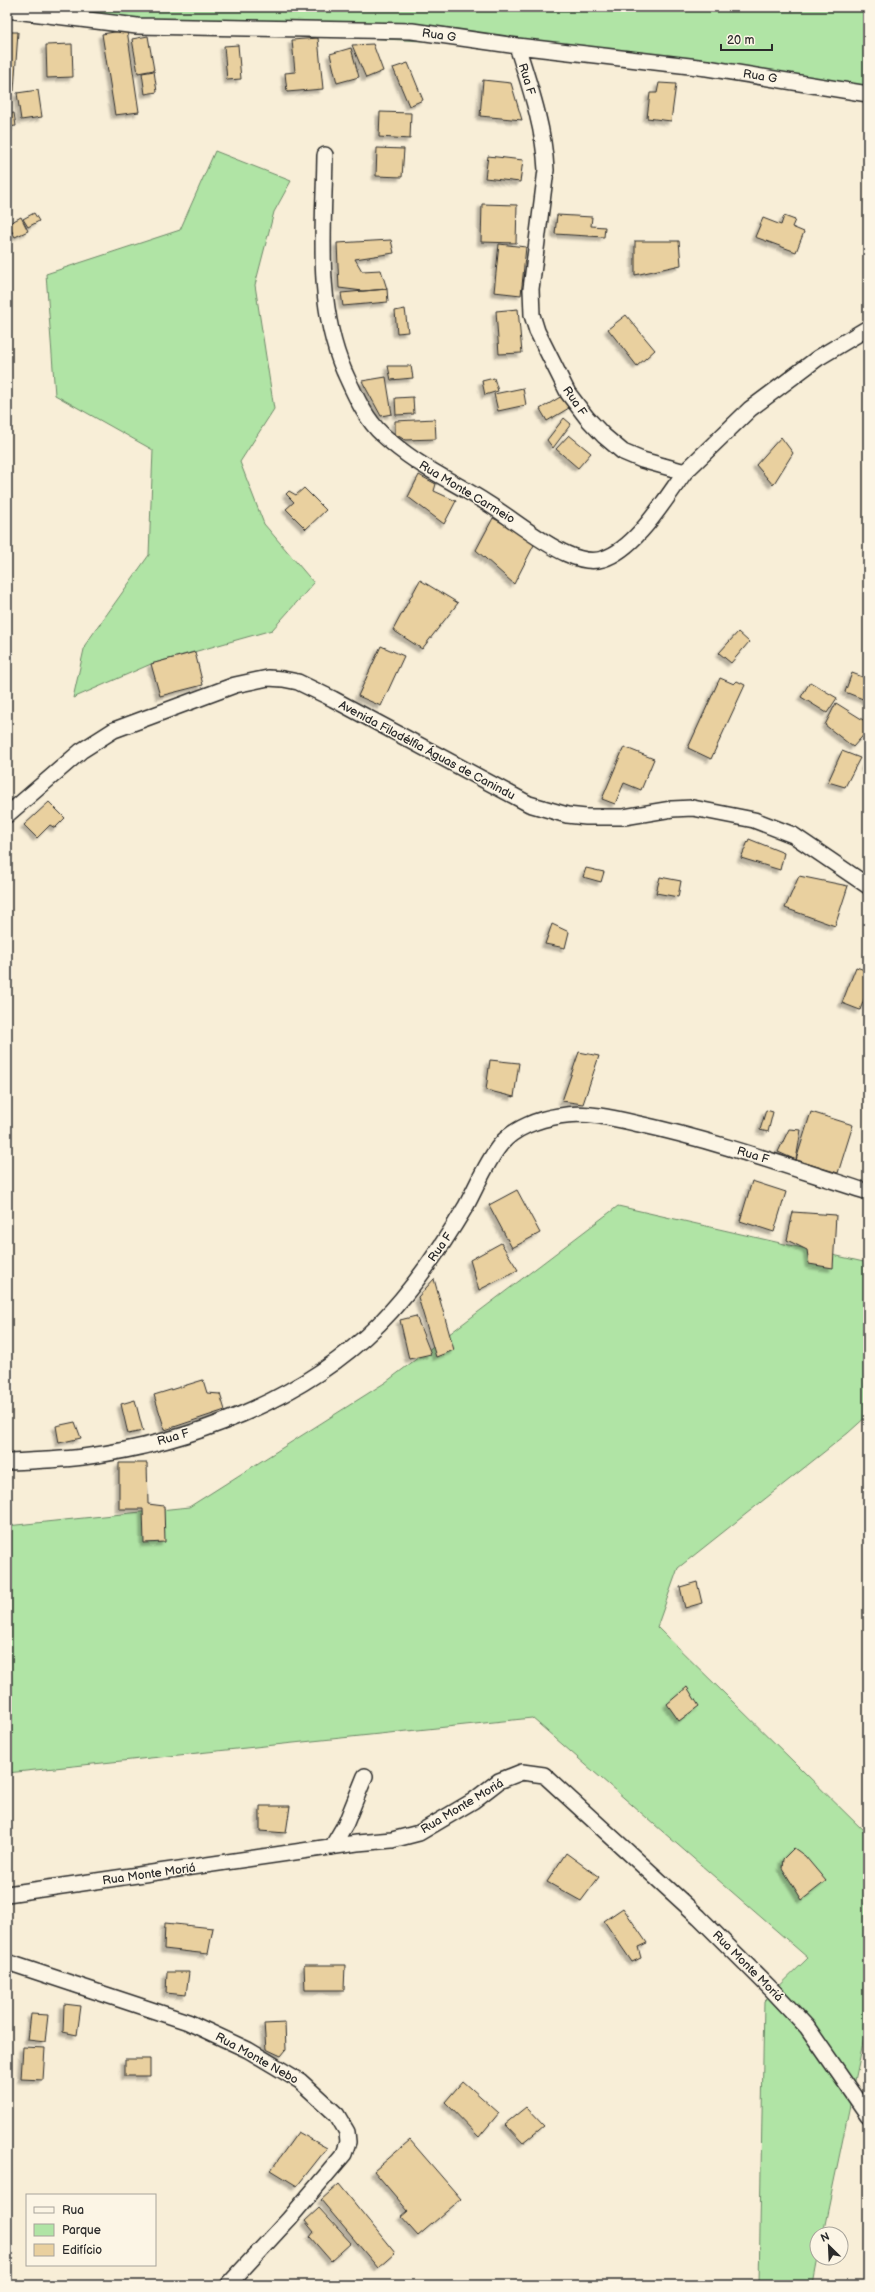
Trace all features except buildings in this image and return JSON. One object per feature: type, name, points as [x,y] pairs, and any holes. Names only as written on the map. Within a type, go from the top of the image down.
[{"type":"street","name":"Rua G","points":[[7,10],[137,26],[303,31],[412,31],[517,46],[707,68],[868,94]]},
{"type":"street","name":"Rua F","points":[[517,46],[542,128],[545,153],[546,170],[531,289],[532,316],[537,331],[568,393],[587,418],[604,436],[623,452],[642,460],[685,472]]},
{"type":"street","name":"Rua Monte Carmeio","points":[[326,155],[323,279],[329,330],[344,371],[360,402],[382,434],[425,468],[486,502],[542,540],[566,554],[592,561],[615,553],[638,534],[685,472]]},
{"type":"street","points":[[685,472],[750,409],[818,358],[868,328]]},
{"type":"street","name":"Avenida Filadélfia Águas de Canindu","points":[[7,815],[81,751],[114,730],[235,685],[268,678],[283,679],[298,682],[334,700],[529,804],[567,815],[586,817],[624,817],[672,809],[693,808],[754,820],[793,835],[868,886]]},
{"type":"street","name":"Rua F","points":[[7,1462],[82,1457],[161,1441],[244,1414],[267,1403],[321,1372],[348,1352],[379,1324],[400,1301],[450,1233],[501,1144],[519,1130],[540,1121],[561,1115],[586,1115],[615,1119],[716,1144],[868,1192]]},
{"type":"street","name":"Rua Monte Moriá","points":[[7,1894],[332,1847],[392,1840],[419,1833],[467,1805],[499,1781],[522,1772],[544,1775],[694,1911],[773,1990],[807,2027],[868,2115]]},
{"type":"street","points":[[332,1847],[346,1823],[365,1776]]},
{"type":"street","name":"Rua Monte Nebo","points":[[7,1962],[188,2022],[220,2036],[300,2081],[343,2123],[348,2142],[344,2154],[289,2219],[228,2285]]},
{"type":"green space","points":[[26,7],[868,7],[868,96],[517,46],[137,26]]},
{"type":"green space","points":[[215,151],[291,181],[274,212],[255,285],[274,409],[240,462],[264,524],[314,583],[272,630],[151,664],[73,698],[85,645],[149,555],[153,450],[55,395],[46,274],[180,230]]},
{"type":"green space","points":[[618,1206],[868,1263],[868,1415],[848,1433],[678,1568],[657,1627],[868,1835],[868,2033],[865,2033],[825,2226],[809,2226],[809,2266],[817,2266],[813,2285],[759,2285],[764,2001],[808,1958],[532,1718],[7,1773],[7,1526],[189,1507],[386,1382]]}]
